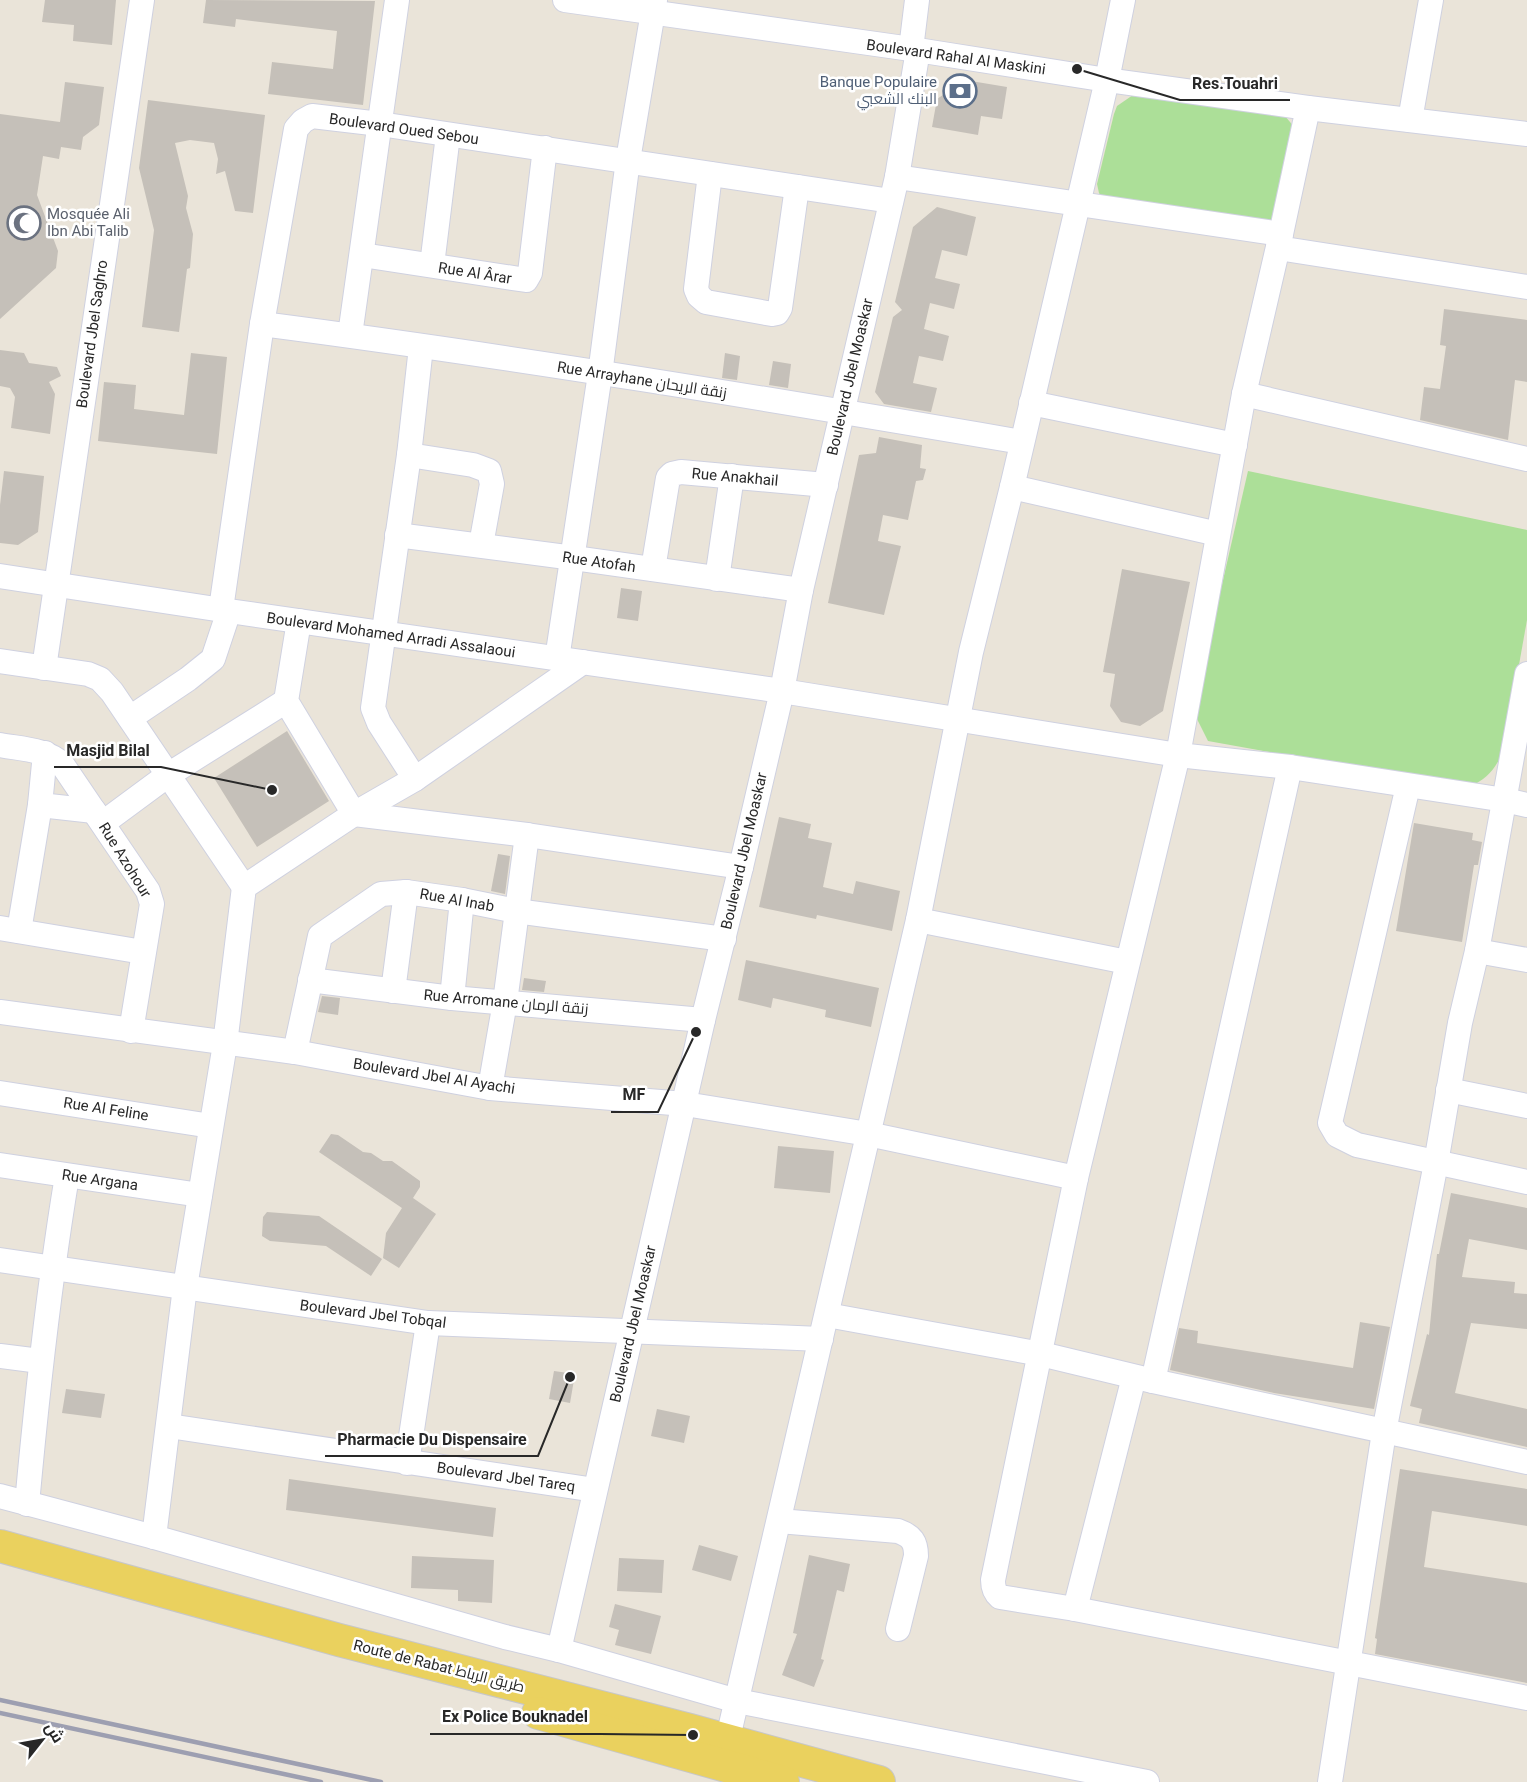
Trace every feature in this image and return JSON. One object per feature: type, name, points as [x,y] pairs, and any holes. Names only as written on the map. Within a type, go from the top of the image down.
[{"type":"main road","name":"Route de Rabat طريق الرباط","points":[[0,1546],[327,1637],[690,1730],[879,1782]]},
{"type":"main road","name":"Route de Rabat طريق الرباط","points":[[0,1569],[470,1694],[783,1782]]},
{"type":"street","name":"Boulevard Jbel Saghro","points":[[44,668],[142,0]]},
{"type":"street","points":[[350,335],[398,0]]},
{"type":"street","name":"Boulevard Rahal Al Maskini","points":[[565,0],[654,6],[825,38],[1107,80],[1308,108],[1527,134]]},
{"type":"street","name":"Boulevard Jbel Moaskar","points":[[558,1650],[703,1020],[782,691],[801,590],[897,177],[915,50],[917,0]]},
{"type":"street","points":[[727,1742],[918,920],[956,718],[1078,205],[1123,0]]},
{"type":"street","points":[[1410,120],[1431,0]]},
{"type":"street","points":[[557,659],[574,558],[628,160],[654,6]]},
{"type":"street","points":[[1308,108],[1244,394],[1178,755],[1076,1178],[993,1587],[1000,1598],[1075,1608],[1527,1698]]},
{"type":"street","name":"Boulevard Oued Sebou","points":[[130,718],[188,679],[213,658],[225,610],[262,324],[296,129],[303,121],[312,116],[380,124],[891,201]]},
{"type":"street","points":[[432,266],[448,135]]},
{"type":"street","name":"Rue Al Ârar","points":[[362,255],[523,281],[529,278],[545,148]]},
{"type":"street","points":[[710,174],[696,289],[699,296],[706,302],[772,314],[777,313],[780,308],[797,187]]},
{"type":"street","points":[[897,177],[1078,205],[1527,287]]},
{"type":"street","name":"Rue Arrayhane زنقة الريحان","points":[[262,324],[350,335],[843,411],[1022,442]]},
{"type":"street","points":[[415,779],[375,715],[373,708],[409,455],[421,347]]},
{"type":"street","points":[[1244,394],[1527,459]]},
{"type":"street","points":[[1031,403],[1235,445]]},
{"type":"street","points":[[409,455],[473,465],[489,471],[492,484],[481,545]]},
{"type":"street","name":"Rue Anakhail","points":[[653,569],[670,476],[681,472],[825,485]]},
{"type":"street","points":[[717,579],[732,476]]},
{"type":"street","points":[[1012,487],[1218,534]]},
{"type":"street","name":"Rue Atofah","points":[[397,535],[801,590]]},
{"type":"street","name":"Boulevard Mohamed Arradi Assalaoui","points":[[0,576],[782,691],[1178,755],[1290,767],[1516,802]]},
{"type":"street","points":[[299,621],[286,701],[354,814]]},
{"type":"street","points":[[0,661],[73,671],[100,679],[112,692],[244,887],[225,1044],[185,1287],[154,1537]]},
{"type":"street","points":[[244,887],[354,814],[415,779],[583,662]]},
{"type":"street","points":[[1330,1782],[1384,1432],[1436,1163],[1460,1023],[1516,802],[1527,674]]},
{"type":"street","points":[[40,805],[98,817],[286,701]]},
{"type":"street","points":[[0,745],[45,753],[40,805],[10,929],[143,952]]},
{"type":"street","name":"Rue Azohour","points":[[45,753],[62,764],[148,891],[152,904],[130,1031]]},
{"type":"street","points":[[1075,1608],[1144,1379],[1290,767]]},
{"type":"street","points":[[1408,786],[1330,1123],[1337,1135],[1357,1145],[1527,1182]]},
{"type":"street","points":[[354,814],[527,835],[741,867]]},
{"type":"street","points":[[490,1088],[505,1002],[527,835]]},
{"type":"street","points":[[393,991],[406,892]]},
{"type":"street","name":"Rue Al Inab","points":[[296,1052],[320,936],[381,894],[406,892],[516,911],[723,939]]},
{"type":"street","points":[[452,998],[462,900]]},
{"type":"street","points":[[918,920],[1127,962]]},
{"type":"street","points":[[1477,951],[1527,960]]},
{"type":"street","name":"Rue Arromane زنقة الرمان","points":[[310,980],[452,998],[703,1020]]},
{"type":"street","name":"Boulevard Jbel Al Ayachi","points":[[0,1012],[296,1052],[490,1088],[685,1104],[868,1134],[1076,1178]]},
{"type":"street","points":[[1448,1090],[1527,1106]]},
{"type":"street","name":"Rue Al Feline","points":[[0,1093],[211,1126]]},
{"type":"street","name":"Rue Argana","points":[[0,1165],[200,1195]]},
{"type":"street","points":[[27,1504],[51,1268],[67,1176]]},
{"type":"street","name":"Boulevard Jbel Tobqal","points":[[0,1260],[428,1323],[821,1340]]},
{"type":"street","points":[[827,1315],[1041,1354],[1384,1432],[1527,1461]]},
{"type":"street","points":[[407,1463],[428,1323]]},
{"type":"street","points":[[0,1356],[40,1361]]},
{"type":"street","name":"Boulevard Jbel Tareq","points":[[169,1426],[595,1490]]},
{"type":"street","points":[[0,1496],[738,1701],[1147,1782]]},
{"type":"street","points":[[779,1521],[898,1531],[909,1535],[916,1545],[916,1556],[898,1629]]},
{"type":"green space","points":[[1133,95],[1285,116],[1295,128],[1280,210],[1271,223],[1103,200],[1097,184],[1114,114],[1117,106]]},
{"type":"green space","points":[[1248,471],[1527,530],[1527,620],[1504,749],[1494,768],[1481,780],[1468,788],[1208,741],[1193,711]]},
{"type":"building","points":[[45,0],[116,0],[112,45],[73,41],[74,25],[42,22]]},
{"type":"building","points":[[206,0],[375,1],[363,105],[268,94],[272,62],[333,69],[337,31],[236,19],[235,27],[203,23]]},
{"type":"building","points":[[965,80],[1007,87],[1002,119],[981,116],[978,135],[932,127],[937,99]]},
{"type":"building","points":[[65,82],[104,87],[99,125],[83,137],[81,150],[61,147],[59,159],[43,156],[37,195],[58,251],[56,268],[0,319],[0,114],[60,122]]},
{"type":"building","points":[[148,100],[265,115],[253,213],[235,211],[225,171],[216,174],[218,159],[214,143],[190,140],[175,143],[188,196],[186,208],[193,234],[190,268],[187,269],[179,332],[142,327],[154,230],[139,168]]},
{"type":"building","points":[[937,207],[976,217],[967,256],[942,250],[935,278],[960,284],[954,309],[930,303],[924,329],[949,336],[943,361],[919,356],[913,383],[937,388],[931,412],[884,404],[875,392],[893,317],[902,310],[895,302],[913,227]]},
{"type":"building","points":[[1444,309],[1527,320],[1527,382],[1515,380],[1508,440],[1420,420],[1424,387],[1440,389],[1446,346],[1440,345]]},
{"type":"building","points":[[0,350],[24,353],[29,363],[57,367],[61,376],[49,382],[55,394],[50,434],[11,428],[15,397],[10,388],[0,386]]},
{"type":"building","points":[[191,353],[227,357],[217,454],[98,441],[104,382],[136,385],[134,409],[184,415]]},
{"type":"building","points":[[725,353],[740,356],[737,380],[722,378]]},
{"type":"building","points":[[773,361],[791,364],[788,388],[769,385]]},
{"type":"building","points":[[879,437],[922,445],[920,468],[926,469],[923,480],[916,481],[908,520],[883,515],[878,541],[901,546],[884,615],[828,603],[859,455],[876,453]]},
{"type":"building","points":[[4,471],[44,476],[38,532],[18,545],[0,543],[0,505]]},
{"type":"building","points":[[1122,569],[1190,582],[1163,711],[1140,726],[1121,722],[1110,706],[1115,674],[1103,672]]},
{"type":"building","points":[[621,588],[642,591],[638,621],[617,618]]},
{"type":"building","points":[[287,731],[329,801],[257,847],[214,778]]},
{"type":"building","points":[[779,817],[811,824],[808,838],[832,843],[823,887],[853,894],[856,881],[900,891],[892,931],[817,915],[816,919],[759,907]]},
{"type":"building","points":[[1414,823],[1473,833],[1472,840],[1482,842],[1478,865],[1474,865],[1462,942],[1396,931]]},
{"type":"building","points":[[498,854],[510,856],[505,894],[491,891]]},
{"type":"building","points":[[746,960],[879,988],[871,1027],[825,1017],[826,1010],[773,998],[771,1008],[738,1000]]},
{"type":"building","points":[[524,978],[546,981],[544,992],[522,990]]},
{"type":"building","points":[[322,996],[340,998],[338,1015],[318,1012]]},
{"type":"building","points":[[331,1134],[338,1135],[363,1152],[371,1153],[383,1161],[392,1161],[420,1181],[420,1187],[413,1198],[436,1214],[399,1268],[383,1258],[386,1233],[402,1208],[319,1152]]},
{"type":"building","points":[[778,1146],[834,1151],[830,1193],[774,1188]]},
{"type":"building","points":[[1451,1193],[1527,1208],[1527,1250],[1469,1239],[1462,1277],[1515,1282],[1514,1293],[1527,1294],[1527,1329],[1471,1323],[1455,1393],[1527,1409],[1527,1447],[1419,1423],[1422,1409],[1410,1406],[1427,1334],[1429,1335],[1437,1254],[1439,1254]]},
{"type":"building","points":[[267,1212],[319,1216],[382,1259],[371,1276],[326,1246],[270,1241],[262,1236],[263,1217]]},
{"type":"building","points":[[1360,1322],[1390,1327],[1374,1409],[1274,1393],[1170,1370],[1179,1328],[1198,1331],[1197,1343],[1353,1368]]},
{"type":"building","points":[[554,1371],[575,1374],[570,1403],[549,1399]]},
{"type":"building","points":[[66,1389],[105,1394],[101,1418],[62,1413]]},
{"type":"building","points":[[657,1409],[690,1416],[684,1443],[651,1436]]},
{"type":"building","points":[[1400,1469],[1527,1489],[1527,1526],[1432,1511],[1424,1567],[1527,1583],[1527,1683],[1375,1654],[1377,1639],[1375,1638]]},
{"type":"building","points":[[289,1479],[496,1508],[493,1537],[286,1510]]},
{"type":"building","points":[[699,1545],[738,1556],[731,1581],[692,1570]]},
{"type":"building","points":[[809,1555],[850,1564],[844,1592],[837,1590],[821,1659],[824,1660],[814,1687],[782,1675],[797,1634],[793,1633]]},
{"type":"building","points":[[412,1556],[494,1560],[492,1603],[458,1601],[458,1590],[411,1588]]},
{"type":"building","points":[[619,1558],[664,1560],[662,1593],[617,1591]]},
{"type":"building","points":[[615,1604],[661,1616],[651,1654],[615,1645],[619,1630],[609,1627]]},
{"type":"railway","points":[[0,1700],[381,1782]]},
{"type":"railway","points":[[0,1713],[321,1782]]},
{"type":"place","name":"Res.Touahri","points":[[1077,69]]},
{"type":"place","name":"Banque Populaire البنك الشعبي","points":[[960,91]]},
{"type":"place","name":"Mosquée Ali Ibn Abi Talib","points":[[24,223]]},
{"type":"place","name":"Masjid Bilal","points":[[272,790]]},
{"type":"place","name":"MF","points":[[696,1032]]},
{"type":"place","name":"Pharmacie Du Dispensaire","points":[[570,1377]]},
{"type":"place","name":"Ex Police Bouknadel","points":[[693,1735]]}]
